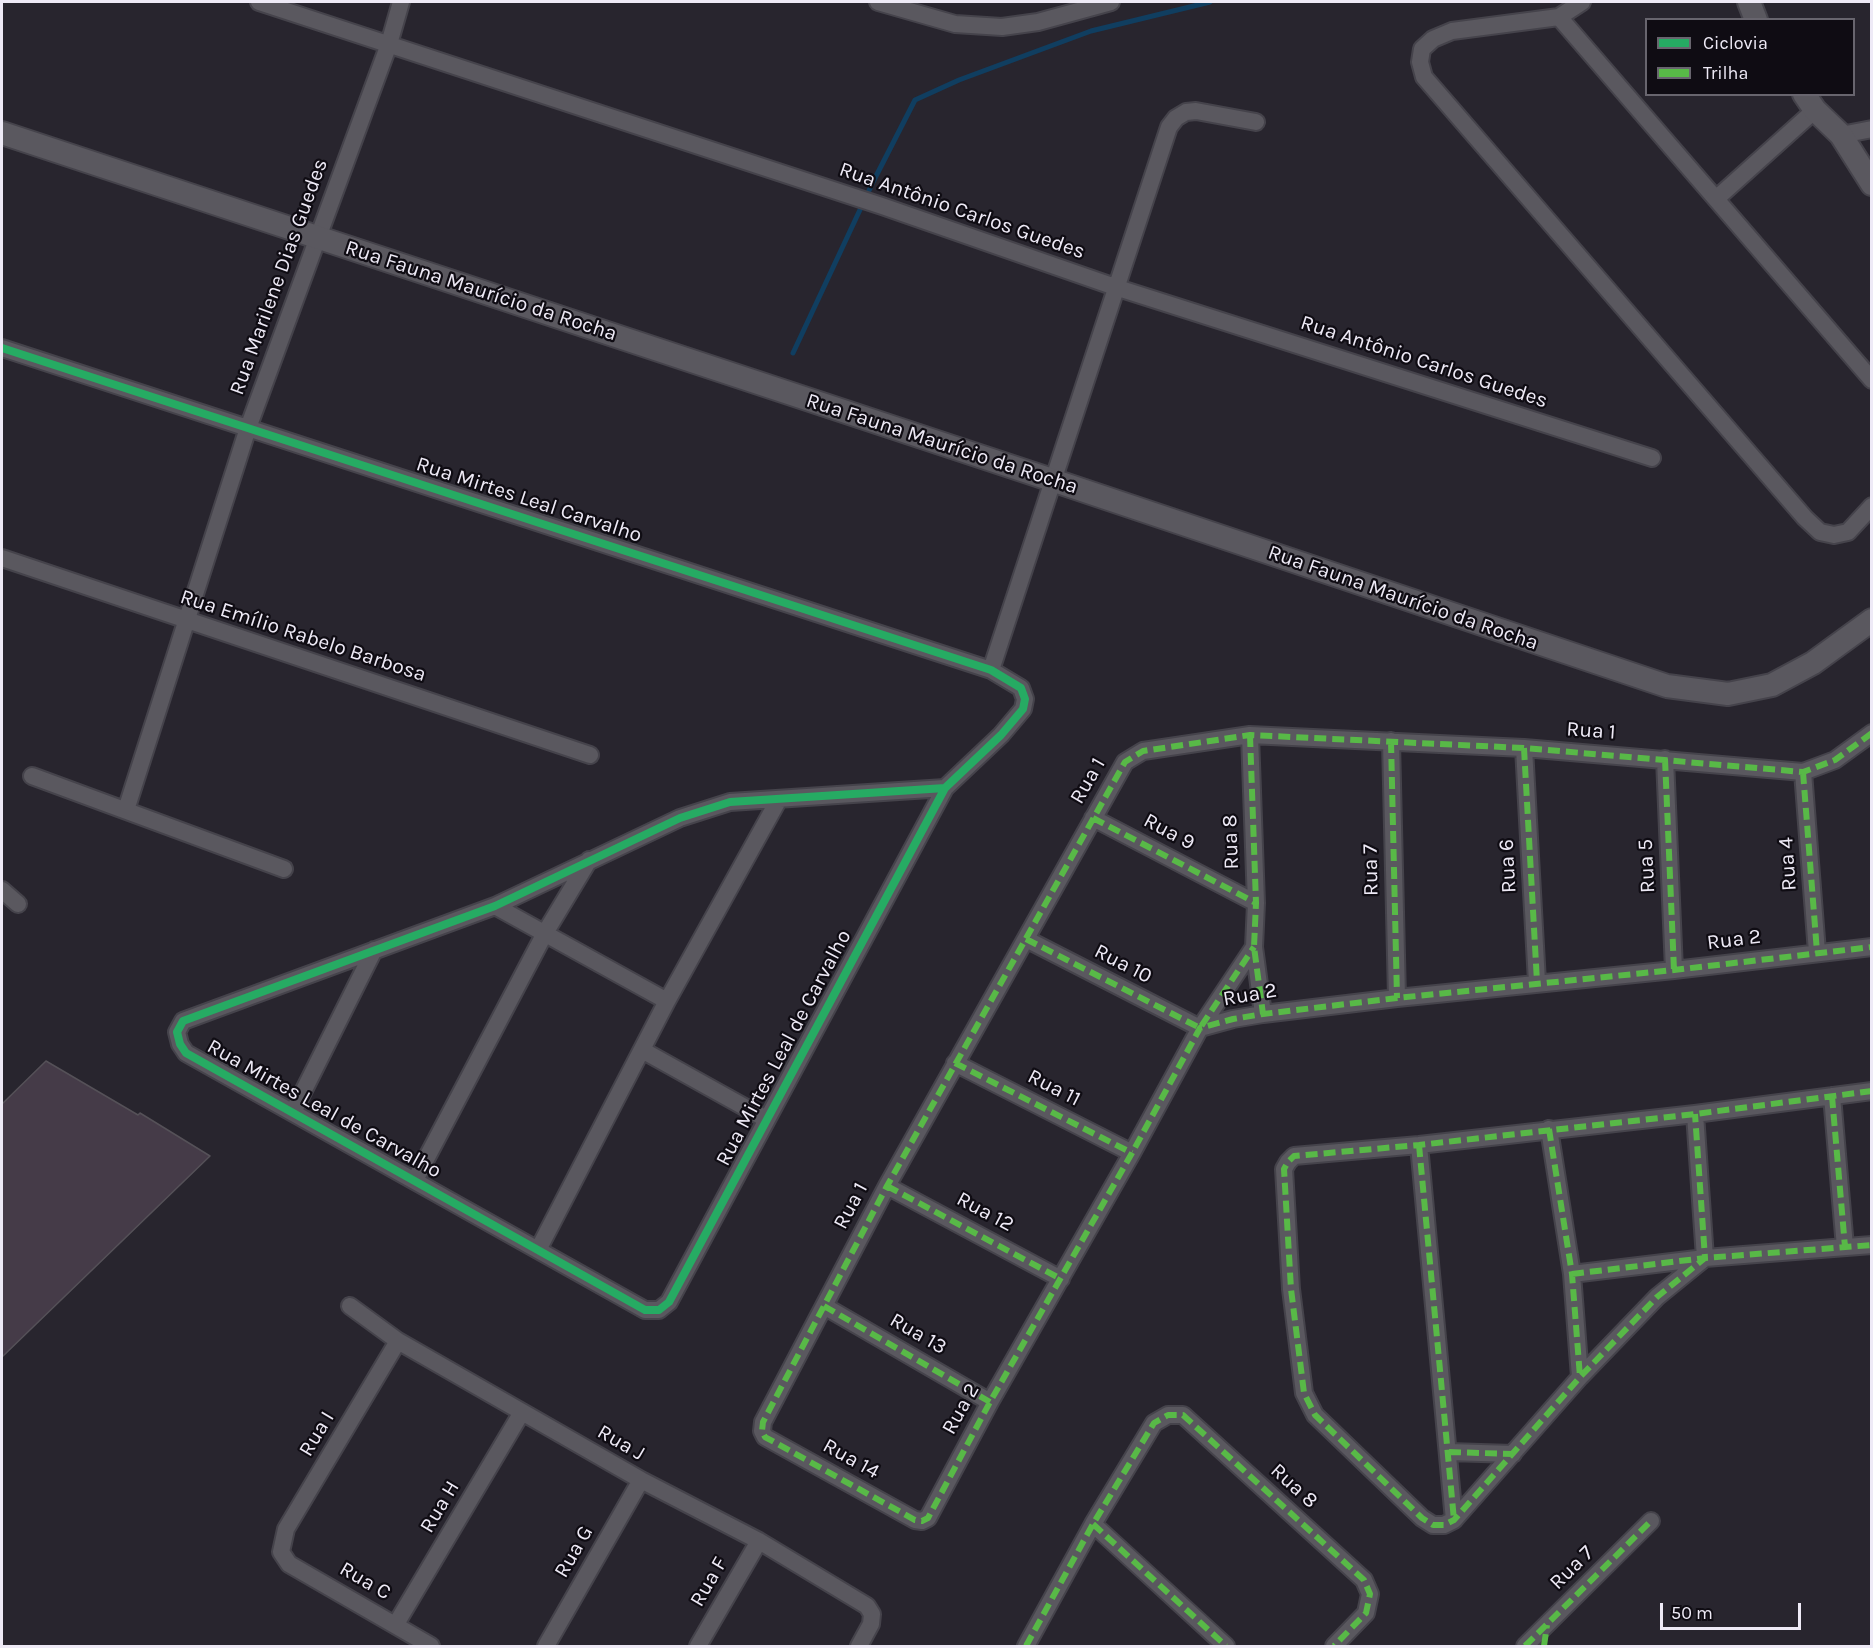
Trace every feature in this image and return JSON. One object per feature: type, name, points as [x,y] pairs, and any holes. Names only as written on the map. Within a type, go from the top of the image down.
[{"type":"street","name":"Rua Antônio Carlos Guedes","points":[[260,2],[882,206],[1118,288],[1652,458]]},
{"type":"street","name":"Rua Marilene Dias Guedes","points":[[126,810],[248,428],[389,44],[401,2]]},
{"type":"street","points":[[878,2],[955,24],[1002,27],[1038,22],[1111,2]]},
{"type":"street","points":[[1582,2],[1558,17],[1452,31],[1433,39],[1422,49],[1420,62],[1424,77],[1805,518],[1820,532],[1834,535],[1848,532],[1872,506]]},
{"type":"street","points":[[1749,2],[1755,18]]},
{"type":"street","points":[[1558,17],[1717,198],[1872,380]]},
{"type":"street","points":[[1717,198],[1809,102],[1840,135],[1872,184]]},
{"type":"street","points":[[991,670],[1169,127],[1176,118],[1186,112],[1196,111],[1256,122]]},
{"type":"street","points":[[1840,135],[1872,129]]},
{"type":"street","name":"Rua Fauna Maurício da Rocha","points":[[2,133],[318,236],[1666,686],[1728,694],[1772,685],[1813,663],[1872,620]]},
{"type":"street","name":"Rua Mirtes Leal Carvalho","points":[[2,348],[991,670],[1021,688],[1025,699],[1023,709]]},
{"type":"street","name":"Rua Emílio Rabelo Barbosa","points":[[2,558],[590,755]]},
{"type":"street","name":"Rua Mirtes Leal de Carvalho","points":[[945,788],[730,802],[680,818],[495,906],[183,1021],[177,1032],[180,1044],[186,1053],[645,1310],[659,1310],[669,1302],[945,788],[1001,735],[1023,709]]},
{"type":"street","name":"Rua 1","points":[[762,1431],[763,1422],[887,1186],[1125,762],[1143,751],[1250,735],[1524,748],[1803,772],[1835,760],[1872,733]]},
{"type":"street","name":"Rua 8","points":[[1250,735],[1256,903],[1254,947],[1263,1014]]},
{"type":"street","name":"Rua 7","points":[[1390,741],[1397,998]]},
{"type":"street","name":"Rua 6","points":[[1524,748],[1537,982]]},
{"type":"street","name":"Rua 5","points":[[1665,759],[1674,970]]},
{"type":"street","name":"Rua 4","points":[[1803,772],[1817,952]]},
{"type":"street","points":[[32,776],[284,869]]},
{"type":"street","points":[[538,1250],[667,1001],[778,799]]},
{"type":"street","name":"Rua 9","points":[[1093,818],[1256,903]]},
{"type":"street","name":"Rua Mirtes Leal de Carvalho","points":[[415,1180],[545,933],[589,860]]},
{"type":"street","points":[[2,890],[18,904]]},
{"type":"street","points":[[495,906],[667,1001]]},
{"type":"street","name":"Rua 10","points":[[1026,939],[1200,1028]]},
{"type":"street","name":"Rua 2","points":[[922,1521],[928,1518],[990,1401],[1132,1153],[1200,1028],[1263,1014],[1537,982],[1674,970],[1872,946]]},
{"type":"street","points":[[1200,1028],[1254,947]]},
{"type":"street","points":[[293,1112],[374,950]]},
{"type":"street","name":"Rua Mirtes Leal de Carvalho","points":[[642,1050],[766,1119]]},
{"type":"street","name":"Rua 11","points":[[955,1063],[1132,1153]]},
{"type":"street","points":[[1705,1258],[1657,1297],[1580,1377],[1454,1520],[1444,1525],[1433,1525],[1422,1518],[1315,1414],[1304,1393],[1291,1289],[1284,1169],[1294,1156],[1419,1145],[1695,1114],[1872,1091]]},
{"type":"street","points":[[1832,1096],[1845,1247]]},
{"type":"street","points":[[1695,1114],[1705,1258]]},
{"type":"street","points":[[1549,1129],[1572,1274],[1580,1377]]},
{"type":"street","points":[[1419,1145],[1454,1520]]},
{"type":"street","name":"Rua 12","points":[[887,1186],[1061,1279]]},
{"type":"street","points":[[1572,1274],[1705,1258],[1872,1245]]},
{"type":"street","name":"Rua J","points":[[350,1306],[398,1341],[641,1480],[759,1541],[867,1606],[872,1614],[871,1624],[859,1647]]},
{"type":"street","name":"Rua 13","points":[[824,1306],[990,1401]]},
{"type":"street","name":"Rua I","points":[[281,1552],[286,1529],[398,1341]]},
{"type":"street","name":"Rua H","points":[[396,1624],[522,1412]]},
{"type":"street","name":"Rua 8","points":[[1093,1524],[1154,1423],[1168,1415],[1183,1415],[1364,1580],[1370,1594],[1366,1613],[1334,1647]]},
{"type":"street","name":"Rua 14","points":[[762,1431],[765,1437],[915,1520],[922,1521]]},
{"type":"street","points":[[1449,1452],[1513,1454]]},
{"type":"street","name":"Rua G","points":[[546,1647],[641,1480]]},
{"type":"street","name":"Rua 7","points":[[1526,1647],[1651,1521]]},
{"type":"street","points":[[1026,1647],[1093,1524],[1226,1647]]},
{"type":"street","name":"Rua F","points":[[698,1647],[759,1541]]},
{"type":"street","name":"Rua C","points":[[281,1552],[290,1564],[396,1624],[431,1647]]},
{"type":"street","points":[[1544,1647],[1547,1625]]},
{"type":"building","points":[[46,1061],[138,1115],[140,1113],[210,1156],[2,1357],[2,1104]]},
{"type":"waterway","points":[[793,353],[873,182],[915,100],[959,80],[1091,31],[1210,2]]},
{"type":"marked path","points":[[1872,733],[1835,760],[1803,772],[1524,748],[1250,735],[1143,751],[1125,762],[887,1186],[763,1422],[762,1431],[765,1437],[915,1520],[922,1521],[928,1518],[990,1402],[1132,1153],[1200,1028],[1263,1014],[1872,947]]},
{"type":"marked path","points":[[1250,735],[1256,903],[1254,947],[1263,1014]]},
{"type":"marked path","points":[[1391,741],[1397,998]]},
{"type":"marked path","points":[[1524,748],[1537,982]]},
{"type":"marked path","points":[[1665,759],[1674,970]]},
{"type":"marked path","points":[[1803,772],[1817,952]]},
{"type":"marked path","points":[[1093,818],[1256,903]]},
{"type":"marked path","points":[[1026,939],[1200,1028],[1254,947]]},
{"type":"marked path","points":[[955,1063],[1132,1153]]},
{"type":"marked path","points":[[1872,1091],[1695,1114],[1419,1145],[1294,1156],[1284,1169],[1291,1289],[1304,1393],[1315,1415],[1422,1518],[1433,1525],[1444,1525],[1454,1520],[1580,1377],[1657,1297],[1705,1258],[1872,1245]]},
{"type":"marked path","points":[[1832,1096],[1845,1247]]},
{"type":"marked path","points":[[1572,1274],[1705,1258],[1695,1114]]},
{"type":"marked path","points":[[1549,1129],[1572,1274],[1580,1377]]},
{"type":"marked path","points":[[1419,1145],[1454,1520]]},
{"type":"marked path","points":[[887,1186],[1061,1279]]},
{"type":"marked path","points":[[824,1306],[990,1402]]},
{"type":"marked path","points":[[1026,1646],[1093,1524],[1154,1423],[1168,1415],[1183,1415],[1364,1580],[1370,1594],[1366,1613],[1334,1646]]},
{"type":"marked path","points":[[1449,1452],[1513,1454]]},
{"type":"marked path","points":[[1525,1646],[1651,1521]]},
{"type":"marked path","points":[[1093,1524],[1226,1646]]},
{"type":"marked path","points":[[1544,1646],[1547,1625]]},
{"type":"cycle path","points":[[2,348],[991,670],[1021,688],[1025,699],[1023,709],[1001,735],[945,788],[669,1302],[659,1310],[645,1310],[186,1053],[180,1044],[177,1032],[183,1021],[495,906],[680,818],[730,802],[945,788]]}]
